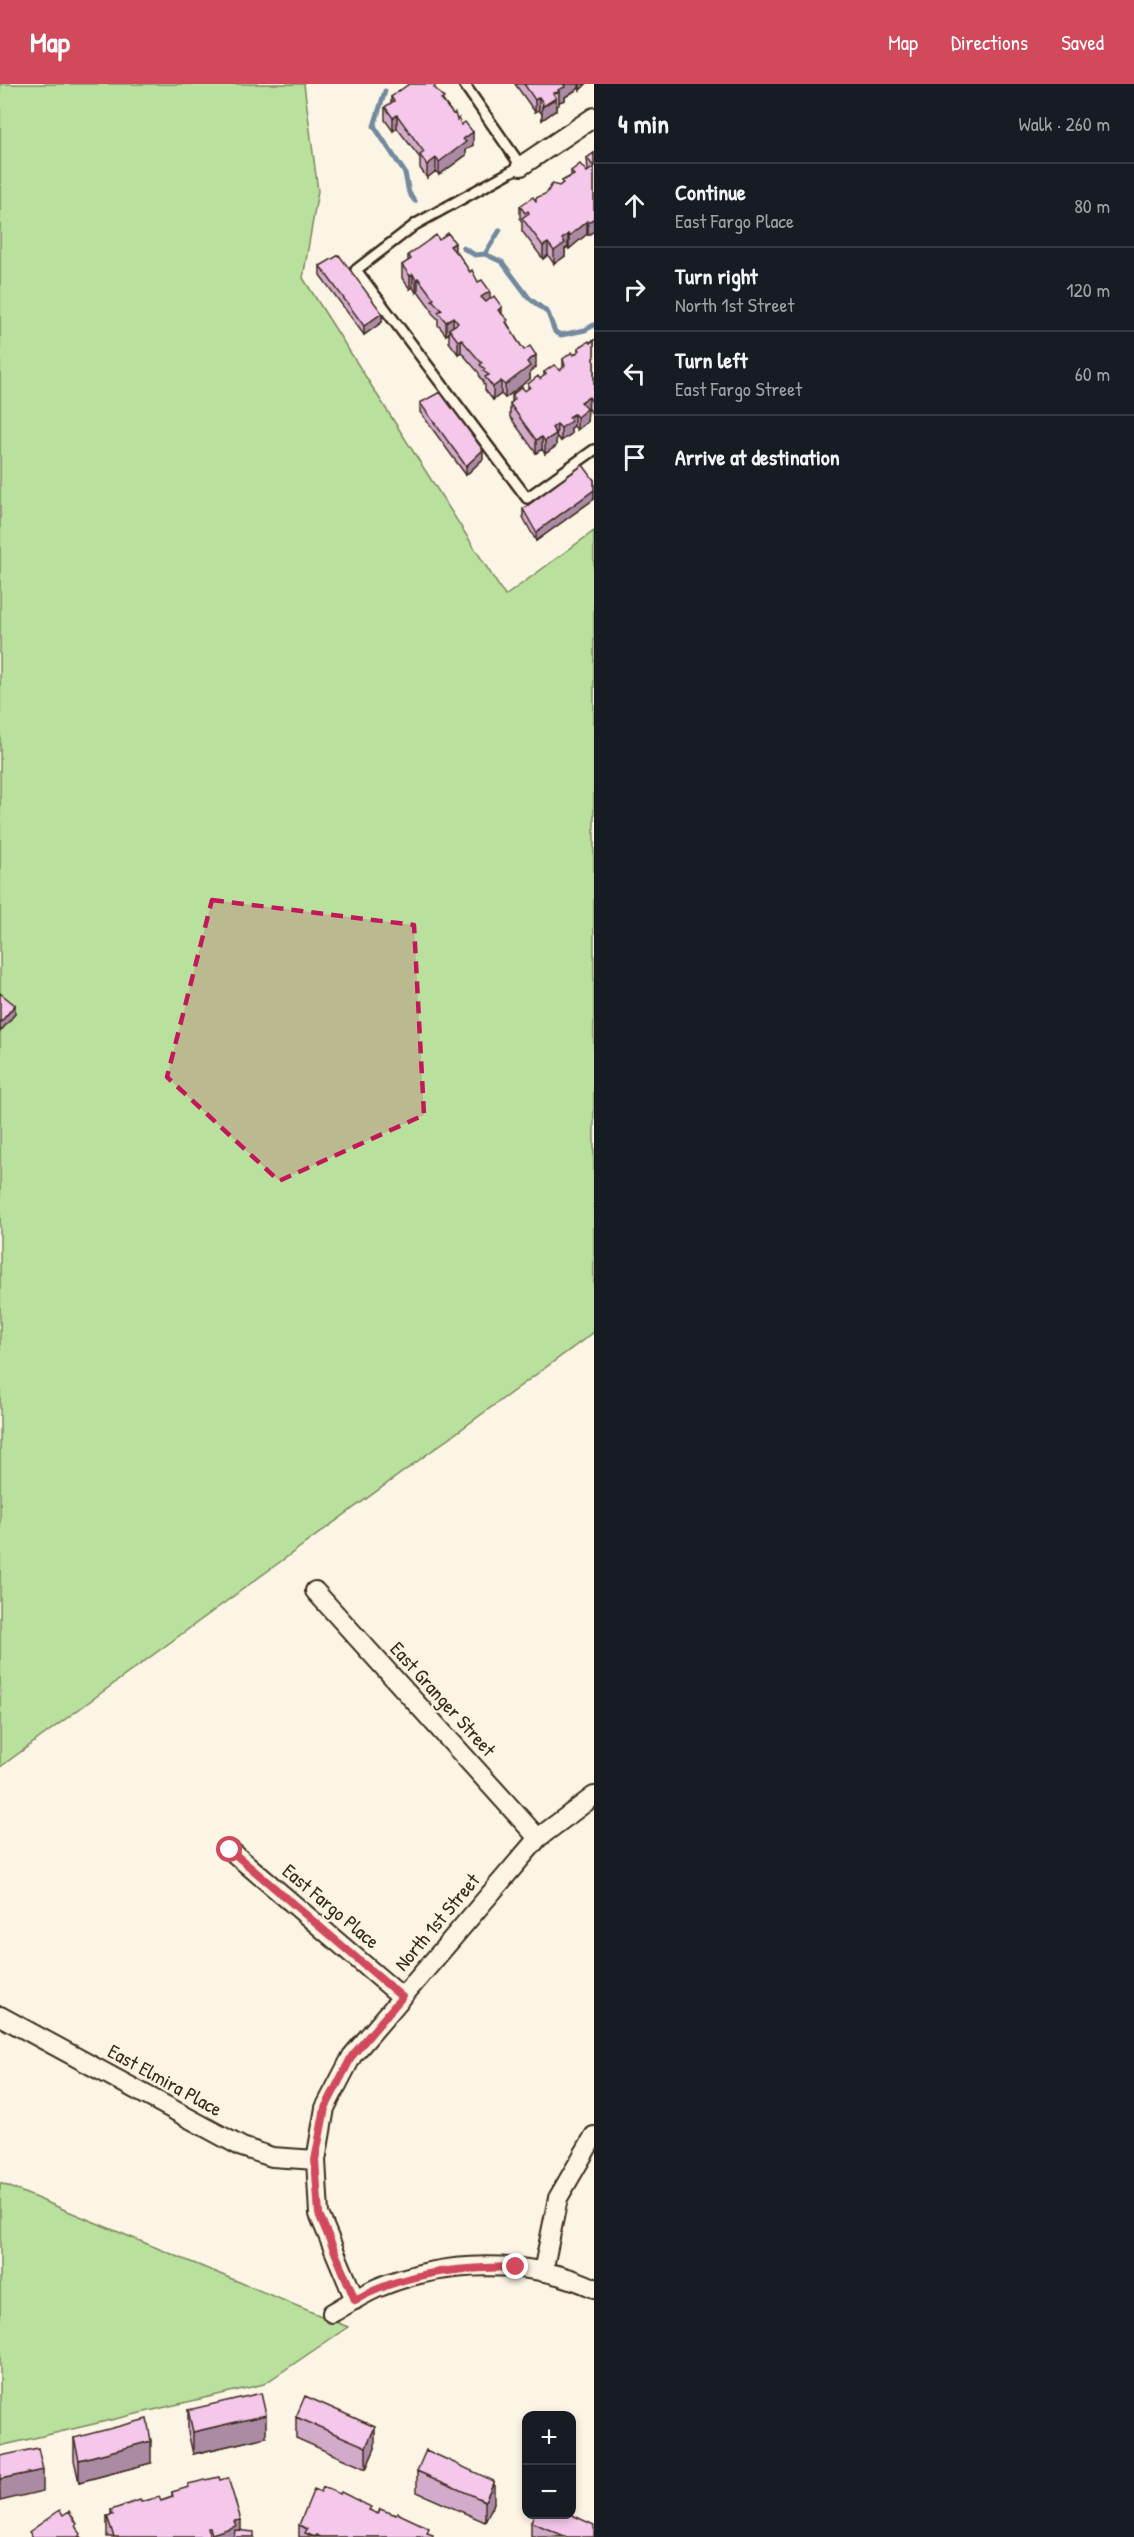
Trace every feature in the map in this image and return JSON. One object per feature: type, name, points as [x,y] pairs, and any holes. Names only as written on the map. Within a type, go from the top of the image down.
[{"type":"street","points":[[521,166],[594,117]]},
{"type":"street","name":"East Granger Street","points":[[315,1591],[538,1838]]},
{"type":"street","name":"North 1st Street","points":[[355,2300],[319,2214],[315,2160],[325,2108],[352,2056],[538,1838],[594,1796]]},
{"type":"street","name":"East Fargo Place","points":[[230,1850],[402,1997]]},
{"type":"street","name":"East Elmira Place","points":[[0,2016],[242,2147],[272,2157],[315,2160]]},
{"type":"street","points":[[543,2272],[558,2198],[594,2136]]},
{"type":"street","points":[[332,2313],[376,2288],[419,2274],[461,2268],[516,2267],[574,2279],[594,2288]]},
{"type":"lane","points":[[464,84],[521,166],[416,224],[356,270],[528,498],[594,450]]},
{"type":"highlighted area","points":[[212,900],[414,925],[424,1115],[279,1181],[167,1077]]},
{"type":"green space","points":[[0,84],[304,84],[318,191],[303,278],[505,596],[594,531],[594,1332],[0,1767]]},
{"type":"green space","points":[[0,2183],[348,2327],[264,2384],[0,2446]]},
{"type":"building","points":[[409,84],[437,84],[434,87],[444,98],[441,99],[453,114],[455,113],[457,120],[459,118],[461,125],[465,122],[473,132],[463,139],[466,142],[439,162],[436,158],[427,165],[420,155],[424,152],[397,115],[393,118],[385,107],[394,101],[391,97]]},
{"type":"building","points":[[524,84],[566,84],[558,90],[559,92],[553,93],[556,98],[542,107],[543,103],[539,97],[535,100]]},
{"type":"building","points":[[594,153],[594,167],[587,158]]},
{"type":"building","points":[[580,164],[587,172],[594,167],[594,218],[569,236],[568,234],[562,239],[565,243],[554,251],[548,243],[543,246],[522,218],[529,213],[528,211],[525,213],[520,206],[533,197],[536,201],[536,198],[547,193],[552,184],[559,186],[563,183],[562,181],[574,175],[571,171]]},
{"type":"building","points":[[448,233],[455,243],[450,246],[457,252],[470,272],[472,270],[478,282],[482,280],[490,291],[481,297],[486,302],[494,296],[502,307],[498,310],[508,320],[506,322],[524,350],[530,346],[536,355],[527,362],[530,366],[505,385],[501,381],[493,387],[485,377],[489,375],[483,371],[485,369],[480,365],[482,363],[461,339],[458,341],[449,329],[458,323],[453,317],[446,322],[438,312],[442,310],[432,300],[434,299],[418,278],[416,280],[413,274],[410,276],[402,265],[411,259],[408,255],[436,235],[439,240]]},
{"type":"building","points":[[339,255],[382,313],[364,326],[320,266]]},
{"type":"building","points":[[594,340],[594,402],[589,397],[581,402],[587,409],[577,417],[574,414],[569,417],[571,421],[561,428],[557,424],[552,428],[556,434],[545,441],[542,437],[536,440],[510,404],[515,399],[512,395],[522,387],[525,391],[530,387],[528,384],[538,376],[540,379],[546,374],[544,372],[554,365],[560,370],[565,366],[563,359],[572,352],[574,355],[580,350],[578,348]]},
{"type":"building","points":[[440,392],[483,450],[466,466],[420,403]]},
{"type":"building","points":[[583,465],[594,480],[594,490],[536,532],[523,509]]},
{"type":"building","points":[[0,993],[15,1005],[0,1023]]},
{"type":"building","points":[[261,2393],[266,2415],[193,2432],[188,2410]]},
{"type":"building","points":[[305,2396],[375,2427],[366,2447],[296,2417]]},
{"type":"building","points":[[147,2419],[151,2441],[79,2460],[74,2438]]},
{"type":"building","points":[[38,2448],[43,2470],[0,2479],[0,2456]]},
{"type":"building","points":[[426,2450],[494,2481],[485,2501],[417,2471]]},
{"type":"building","points":[[219,2477],[220,2480],[228,2478],[241,2520],[234,2521],[236,2526],[212,2534],[208,2528],[210,2536],[206,2537],[114,2537],[107,2516],[113,2515],[111,2510],[140,2500],[141,2502],[159,2497],[161,2501],[173,2497],[172,2492],[189,2487],[188,2484]]},
{"type":"building","points":[[323,2487],[340,2494],[341,2492],[371,2507],[369,2510],[378,2514],[380,2509],[396,2515],[397,2513],[429,2528],[427,2533],[433,2535],[432,2537],[321,2537],[316,2535],[315,2537],[305,2533],[307,2529],[299,2525],[314,2489],[321,2492]]},
{"type":"building","points":[[60,2510],[63,2515],[69,2511],[81,2534],[79,2536],[82,2537],[33,2537],[29,2532]]},
{"type":"building","points":[[576,2517],[594,2525],[594,2537],[567,2537],[531,2522],[532,2519],[576,2519]]},
{"type":"building","points":[[235,2530],[254,2532],[254,2537],[234,2537]]},
{"type":"waterway","points":[[385,91],[374,126],[405,173],[409,193],[415,201]]},
{"type":"waterway","points":[[485,254],[500,230]]},
{"type":"waterway","points":[[463,248],[475,255],[485,254],[502,262],[529,298],[548,313],[555,332],[561,335],[585,330],[594,325]]},
{"type":"route","points":[[230,1850],[402,1997],[352,2056],[325,2108],[315,2160],[319,2214],[355,2300],[376,2288],[419,2274],[461,2268],[516,2267]]}]
